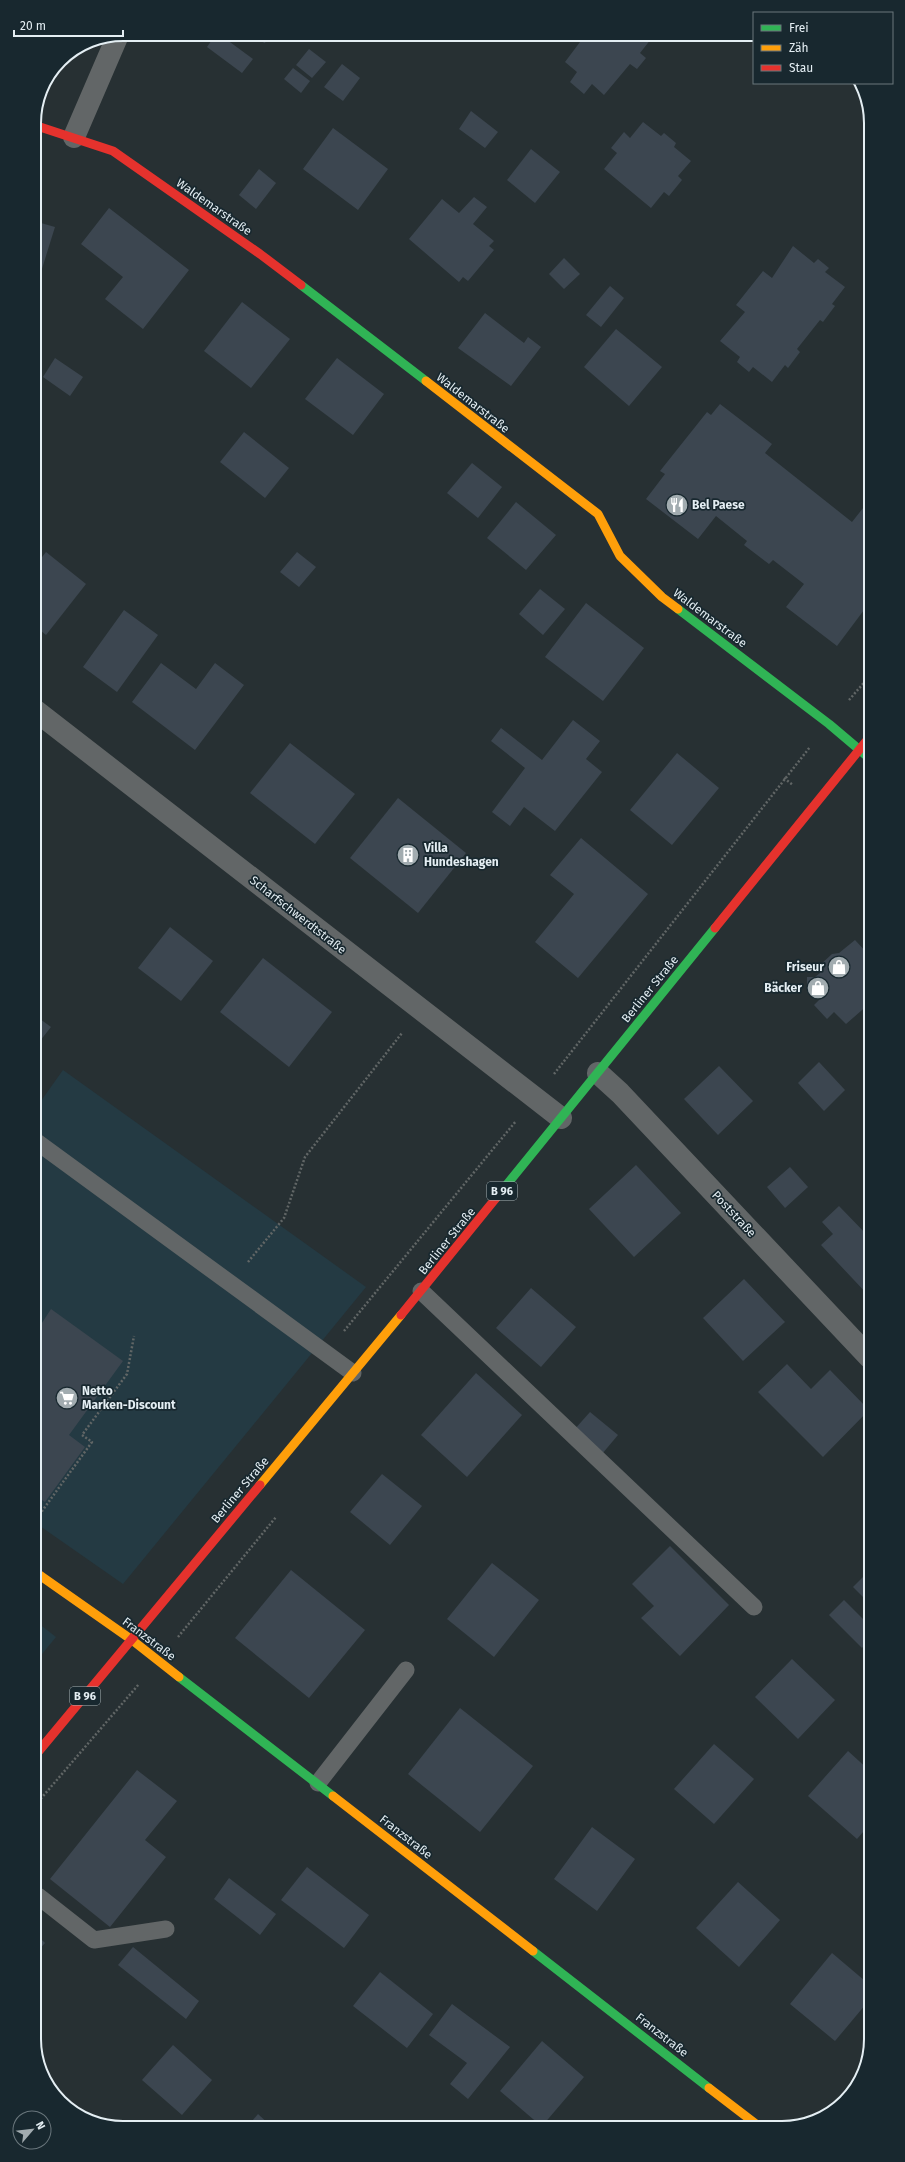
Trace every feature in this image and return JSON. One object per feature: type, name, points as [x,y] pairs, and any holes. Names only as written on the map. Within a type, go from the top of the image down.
[{"type":"street","points":[[74,137],[115,42]]},
{"type":"street","name":"Waldemarstraße","points":[[41,127],[113,151],[260,254],[598,514],[620,556],[662,597],[829,724],[864,753]]},
{"type":"street","name":"Scharfschwerdtstraße","points":[[41,715],[561,1118]]},
{"type":"street","name":"Berliner Straße","points":[[41,1748],[421,1292],[864,744]]},
{"type":"street","name":"Poststraße","points":[[598,1073],[620,1093],[864,1352]]},
{"type":"street","name":"Franzstraße","points":[[41,1576],[132,1640],[752,2121]]},
{"type":"lane","points":[[41,1146],[353,1373]]},
{"type":"lane","points":[[421,1292],[754,1607]]},
{"type":"lane","points":[[318,1784],[406,1670]]},
{"type":"lane","points":[[41,1898],[94,1940],[166,1928]]},
{"type":"path","points":[[327,1353],[535,1098],[784,778],[864,683]]},
{"type":"path","points":[[231,1283],[284,1218],[305,1158],[393,1046],[420,1009]]},
{"type":"path","points":[[41,1512],[92,1442],[82,1435],[127,1374],[134,1336]]},
{"type":"shaded area","points":[[63,1070],[366,1287],[123,1584],[41,1527],[41,1101]]},
{"type":"shaded area","points":[[41,1625],[56,1637],[41,1655]]},
{"type":"building","points":[[211,41],[229,41],[253,59],[242,73],[207,47]]},
{"type":"building","points":[[579,41],[649,41],[640,53],[646,58],[637,69],[630,64],[604,95],[592,84],[584,94],[570,82],[577,72],[565,62],[580,42]]},
{"type":"building","points":[[309,49],[326,62],[312,78],[296,65]]},
{"type":"building","points":[[342,64],[360,78],[343,101],[324,87]]},
{"type":"building","points":[[293,68],[310,81],[301,93],[284,79]]},
{"type":"building","points":[[471,111],[498,132],[485,148],[459,129]]},
{"type":"building","points":[[643,122],[661,136],[664,133],[676,143],[674,147],[691,161],[678,176],[682,180],[669,196],[664,192],[651,208],[604,169],[617,153],[611,148],[624,132],[630,138]]},
{"type":"building","points":[[333,128],[388,169],[358,210],[303,169]]},
{"type":"building","points":[[531,149],[560,172],[535,203],[507,180]]},
{"type":"building","points":[[259,169],[276,183],[256,209],[239,195]]},
{"type":"building","points":[[474,197],[487,207],[473,224],[494,241],[489,246],[494,250],[468,281],[463,277],[459,282],[409,239],[442,199],[459,213]]},
{"type":"building","points":[[109,208],[189,270],[143,329],[105,299],[123,277],[81,244]]},
{"type":"building","points":[[41,223],[55,227],[41,272]]},
{"type":"building","points":[[793,246],[814,263],[818,259],[829,268],[825,272],[845,287],[832,304],[835,306],[823,322],[820,320],[797,349],[800,352],[788,368],[785,365],[772,382],[753,367],[749,372],[737,362],[740,357],[720,341],[745,312],[736,305],[763,271],[772,278]]},
{"type":"building","points":[[564,258],[580,274],[564,289],[549,274]]},
{"type":"building","points":[[610,286],[624,298],[601,327],[586,315]]},
{"type":"building","points":[[242,302],[290,339],[251,388],[204,351]]},
{"type":"building","points":[[485,313],[524,343],[528,337],[541,347],[511,386],[458,348]]},
{"type":"building","points":[[616,329],[662,367],[629,406],[584,367]]},
{"type":"building","points":[[55,358],[83,377],[70,396],[43,377]]},
{"type":"building","points":[[337,358],[384,394],[353,435],[305,399]]},
{"type":"building","points":[[720,404],[772,444],[765,453],[852,522],[864,507],[864,610],[837,646],[786,607],[804,584],[773,560],[769,564],[744,545],[747,541],[716,516],[698,539],[646,499],[665,474],[660,471],[707,412],[711,415]]},
{"type":"building","points":[[244,432],[289,468],[265,498],[220,462]]},
{"type":"building","points":[[472,463],[502,487],[478,518],[447,493]]},
{"type":"building","points":[[516,502],[556,535],[526,570],[487,538]]},
{"type":"building","points":[[46,552],[86,584],[46,635],[41,631],[41,558]]},
{"type":"building","points":[[297,552],[316,567],[299,587],[280,572]]},
{"type":"building","points":[[540,589],[565,609],[543,635],[519,614]]},
{"type":"building","points":[[586,603],[644,648],[603,701],[545,657]]},
{"type":"building","points":[[124,610],[158,635],[117,692],[83,667]]},
{"type":"building","points":[[161,663],[196,689],[215,663],[244,685],[195,750],[132,702]]},
{"type":"building","points":[[573,720],[600,741],[586,759],[602,772],[555,831],[524,807],[510,826],[492,812],[525,768],[491,741],[501,728],[542,760]]},
{"type":"building","points":[[290,743],[355,794],[315,844],[250,793]]},
{"type":"building","points":[[677,753],[719,788],[672,845],[630,810]]},
{"type":"building","name":"Villa Hundeshagen","points":[[398,798],[466,853],[418,913],[350,858]]},
{"type":"building","points":[[581,838],[648,894],[578,978],[535,942],[574,894],[550,875]]},
{"type":"building","points":[[170,927],[213,961],[181,1001],[138,968]]},
{"type":"building","points":[[855,940],[864,950],[864,1008],[846,1024],[834,1012],[827,1019],[814,1005],[821,998],[816,992],[807,991],[807,977],[815,977],[820,973],[819,966],[832,954],[839,953]]},
{"type":"building","points":[[263,958],[332,1012],[289,1067],[220,1012]]},
{"type":"building","points":[[41,1020],[51,1027],[41,1040]]},
{"type":"building","points":[[819,1062],[845,1090],[824,1111],[798,1083]]},
{"type":"building","points":[[719,1066],[753,1101],[718,1135],[684,1099]]},
{"type":"building","points":[[636,1165],[681,1213],[634,1257],[589,1209]]},
{"type":"building","points":[[790,1167],[808,1187],[785,1208],[767,1187]]},
{"type":"building","points":[[839,1206],[864,1232],[864,1291],[821,1245],[833,1234],[822,1222]]},
{"type":"building","points":[[744,1279],[785,1322],[743,1361],[703,1318]]},
{"type":"building","points":[[531,1288],[576,1327],[541,1367],[496,1328]]},
{"type":"building","name":"Netto Marken-Discount","points":[[51,1309],[123,1361],[69,1435],[85,1447],[45,1502],[41,1500],[41,1324]]},
{"type":"building","points":[[787,1364],[811,1389],[830,1370],[864,1405],[864,1415],[823,1457],[758,1392]]},
{"type":"building","points":[[476,1373],[522,1415],[467,1477],[421,1435]]},
{"type":"building","points":[[590,1412],[618,1435],[602,1454],[574,1430]]},
{"type":"building","points":[[382,1474],[422,1506],[390,1545],[350,1512]]},
{"type":"building","points":[[670,1546],[729,1605],[680,1656],[641,1618],[654,1606],[632,1584]]},
{"type":"building","points":[[492,1563],[539,1600],[494,1657],[447,1619]]},
{"type":"building","points":[[291,1570],[365,1630],[309,1698],[235,1638]]},
{"type":"building","points":[[864,1576],[864,1598],[853,1587]]},
{"type":"building","points":[[844,1600],[864,1620],[864,1646],[862,1648],[829,1615]]},
{"type":"building","points":[[792,1659],[835,1700],[798,1739],[755,1697]]},
{"type":"building","points":[[460,1708],[533,1766],[480,1832],[408,1774]]},
{"type":"building","points":[[714,1744],[754,1779],[714,1824],[674,1789]]},
{"type":"building","points":[[848,1751],[864,1766],[864,1831],[857,1839],[808,1796]]},
{"type":"building","points":[[137,1770],[177,1801],[145,1840],[166,1857],[110,1927],[50,1879]]},
{"type":"building","points":[[592,1827],[635,1859],[597,1911],[554,1879]]},
{"type":"building","points":[[307,1867],[369,1915],[344,1948],[281,1900]]},
{"type":"building","points":[[229,1878],[276,1914],[260,1935],[214,1899]]},
{"type":"building","points":[[738,1882],[780,1920],[739,1967],[696,1928]]},
{"type":"building","points":[[41,1939],[45,1943],[41,1948]]},
{"type":"building","points":[[133,1947],[199,2001],[186,2019],[118,1965]]},
{"type":"building","points":[[832,1953],[864,1980],[864,2006],[835,2041],[790,2004]]},
{"type":"building","points":[[380,1972],[433,2014],[407,2048],[353,2006]]},
{"type":"building","points":[[452,2004],[510,2047],[468,2099],[450,2084],[467,2063],[429,2035]]},
{"type":"building","points":[[542,2041],[584,2077],[546,2121],[535,2121],[500,2091]]},
{"type":"building","points":[[173,2045],[212,2080],[182,2115],[142,2080]]},
{"type":"building","points":[[258,2114],[266,2121],[252,2121]]},
{"type":"traffic: fast","points":[[301,285],[426,381]]},
{"type":"traffic: fast","points":[[678,609],[829,724],[864,754]]},
{"type":"traffic: fast","points":[[496,1198],[715,928]]},
{"type":"traffic: fast","points":[[179,1677],[333,1796]]},
{"type":"traffic: fast","points":[[533,1951],[709,2088]]},
{"type":"traffic: slow","points":[[426,381],[598,514],[620,556],[662,597],[678,609]]},
{"type":"traffic: slow","points":[[260,1485],[401,1315]]},
{"type":"traffic: slow","points":[[41,1576],[132,1640],[179,1677]]},
{"type":"traffic: slow","points":[[333,1796],[533,1951]]},
{"type":"traffic: slow","points":[[709,2088],[752,2121]]},
{"type":"traffic: jam","points":[[41,127],[113,151],[260,254],[301,285]]},
{"type":"traffic: jam","points":[[715,928],[864,744]]},
{"type":"traffic: jam","points":[[401,1315],[496,1198]]},
{"type":"traffic: jam","points":[[41,1748],[260,1485]]},
{"type":"place","name":"Bel Paese","points":[[677,505]]},
{"type":"place","name":"Villa Hundeshagen","points":[[408,855]]},
{"type":"place","name":"Friseur","points":[[839,967]]},
{"type":"place","name":"Bäcker","points":[[818,988]]},
{"type":"place","name":"Netto Marken-Discount","points":[[67,1398]]}]
